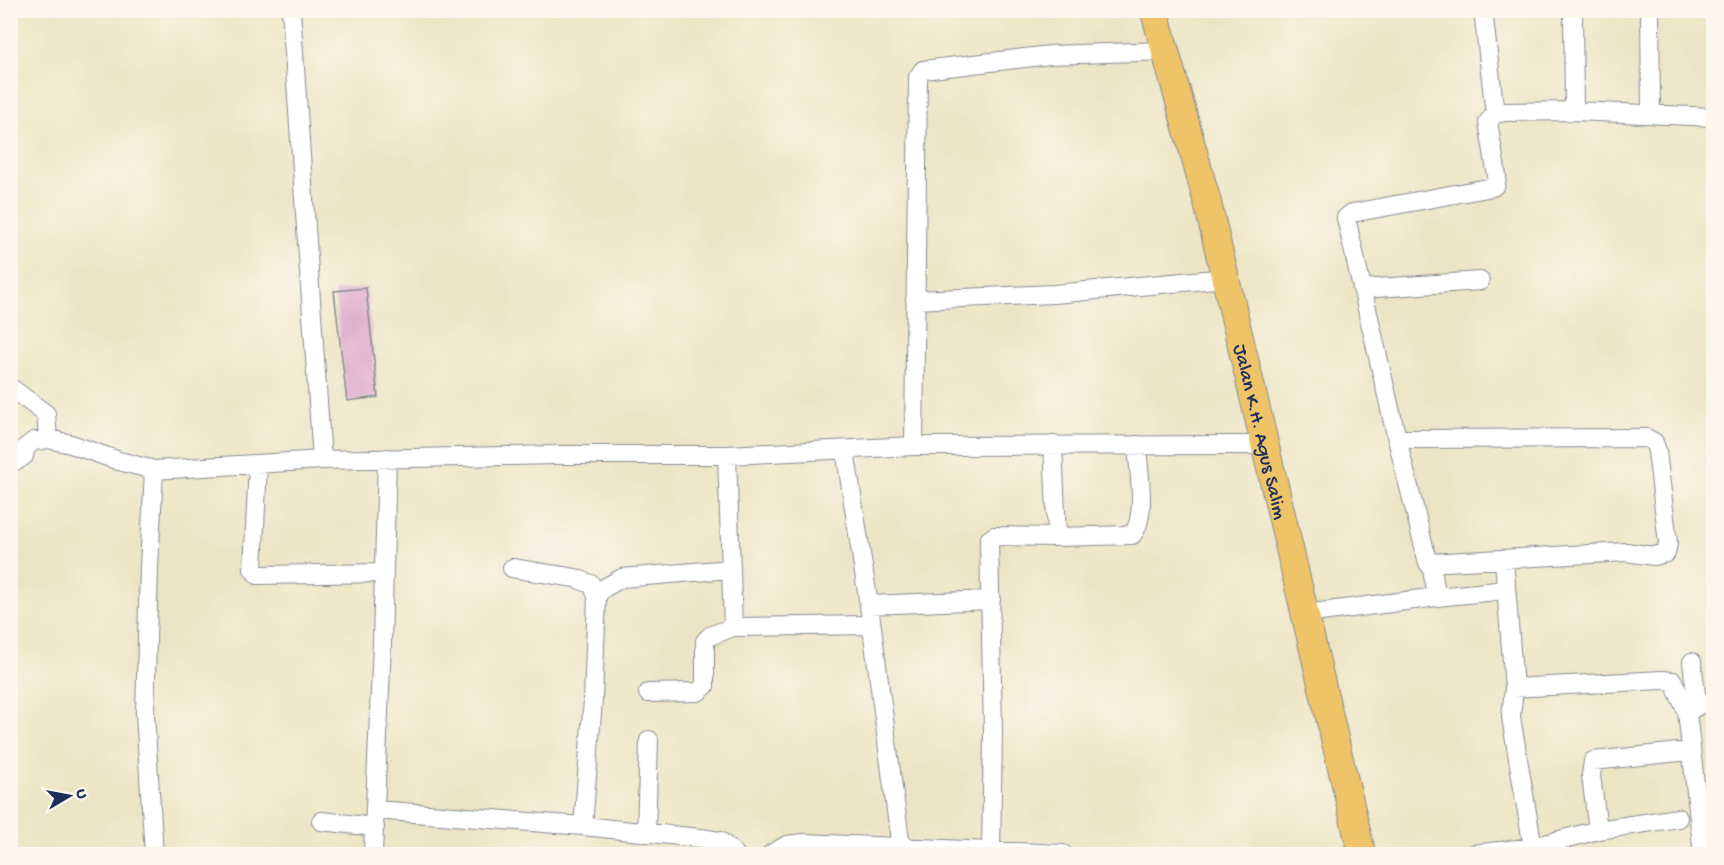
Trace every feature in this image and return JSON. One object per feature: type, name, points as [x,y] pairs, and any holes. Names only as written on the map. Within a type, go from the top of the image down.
[{"type":"highway","name":"Jalan K.H. Agus Salim","points":[[1154,10],[1226,278],[1362,855]]},
{"type":"street","points":[[291,10],[322,460]]},
{"type":"street","points":[[1482,10],[1495,114]]},
{"type":"street","points":[[1573,10],[1574,111]]},
{"type":"street","points":[[1650,10],[1651,114]]},
{"type":"street","points":[[914,446],[918,77],[920,73],[923,70],[1050,55],[1164,51]]},
{"type":"street","points":[[1437,597],[1431,564],[1425,556],[1397,439],[1347,226],[1347,215],[1492,187],[1496,184],[1497,176],[1488,122],[1495,114],[1506,111],[1574,111],[1713,117]]},
{"type":"street","points":[[915,300],[1054,294],[1226,278]]},
{"type":"street","points":[[1362,289],[1479,281]]},
{"type":"street","points":[[10,387],[46,414],[48,439]]},
{"type":"street","points":[[1397,439],[1646,438],[1654,442],[1657,452],[1668,543],[1666,553],[1640,556],[1626,552],[1431,564]]},
{"type":"street","points":[[10,459],[18,460],[24,456],[18,444],[48,439],[72,444],[119,461],[154,470],[322,460],[555,455],[727,455],[914,446],[1265,445]]},
{"type":"street","points":[[1053,445],[1057,537]]},
{"type":"street","points":[[991,852],[993,732],[989,540],[994,536],[1132,535],[1138,528],[1141,509],[1137,445]]},
{"type":"street","points":[[845,450],[869,605],[901,848]]},
{"type":"street","points":[[727,455],[733,627]]},
{"type":"street","points":[[373,855],[387,458]]},
{"type":"street","points":[[258,464],[254,573],[258,575],[384,573]]},
{"type":"street","points":[[154,470],[145,714],[154,855]]},
{"type":"street","points":[[1504,560],[1514,688],[1512,727],[1534,851]]},
{"type":"street","points":[[512,567],[575,578],[591,584],[597,595],[593,700],[583,826]]},
{"type":"street","points":[[597,595],[604,588],[622,578],[731,569]]},
{"type":"street","points":[[1305,614],[1506,590]]},
{"type":"street","points":[[869,605],[990,600]]},
{"type":"street","points":[[648,693],[698,692],[703,689],[705,686],[705,641],[710,636],[733,627],[871,625]]},
{"type":"street","points":[[1692,662],[1697,701],[1700,706],[1702,848]]},
{"type":"street","points":[[1514,688],[1673,681],[1700,706]]},
{"type":"street","points":[[646,833],[649,740]]},
{"type":"street","points":[[1598,830],[1592,776],[1593,760],[1679,752]]},
{"type":"street","points":[[1473,855],[1534,851],[1598,830],[1678,818]]},
{"type":"street","points":[[321,821],[375,819],[583,826],[720,841],[735,855]]},
{"type":"street","points":[[771,855],[787,845],[795,844],[863,850],[901,848],[1062,855]]},
{"type":"building","points":[[366,288],[378,397],[347,401],[334,291]]}]
